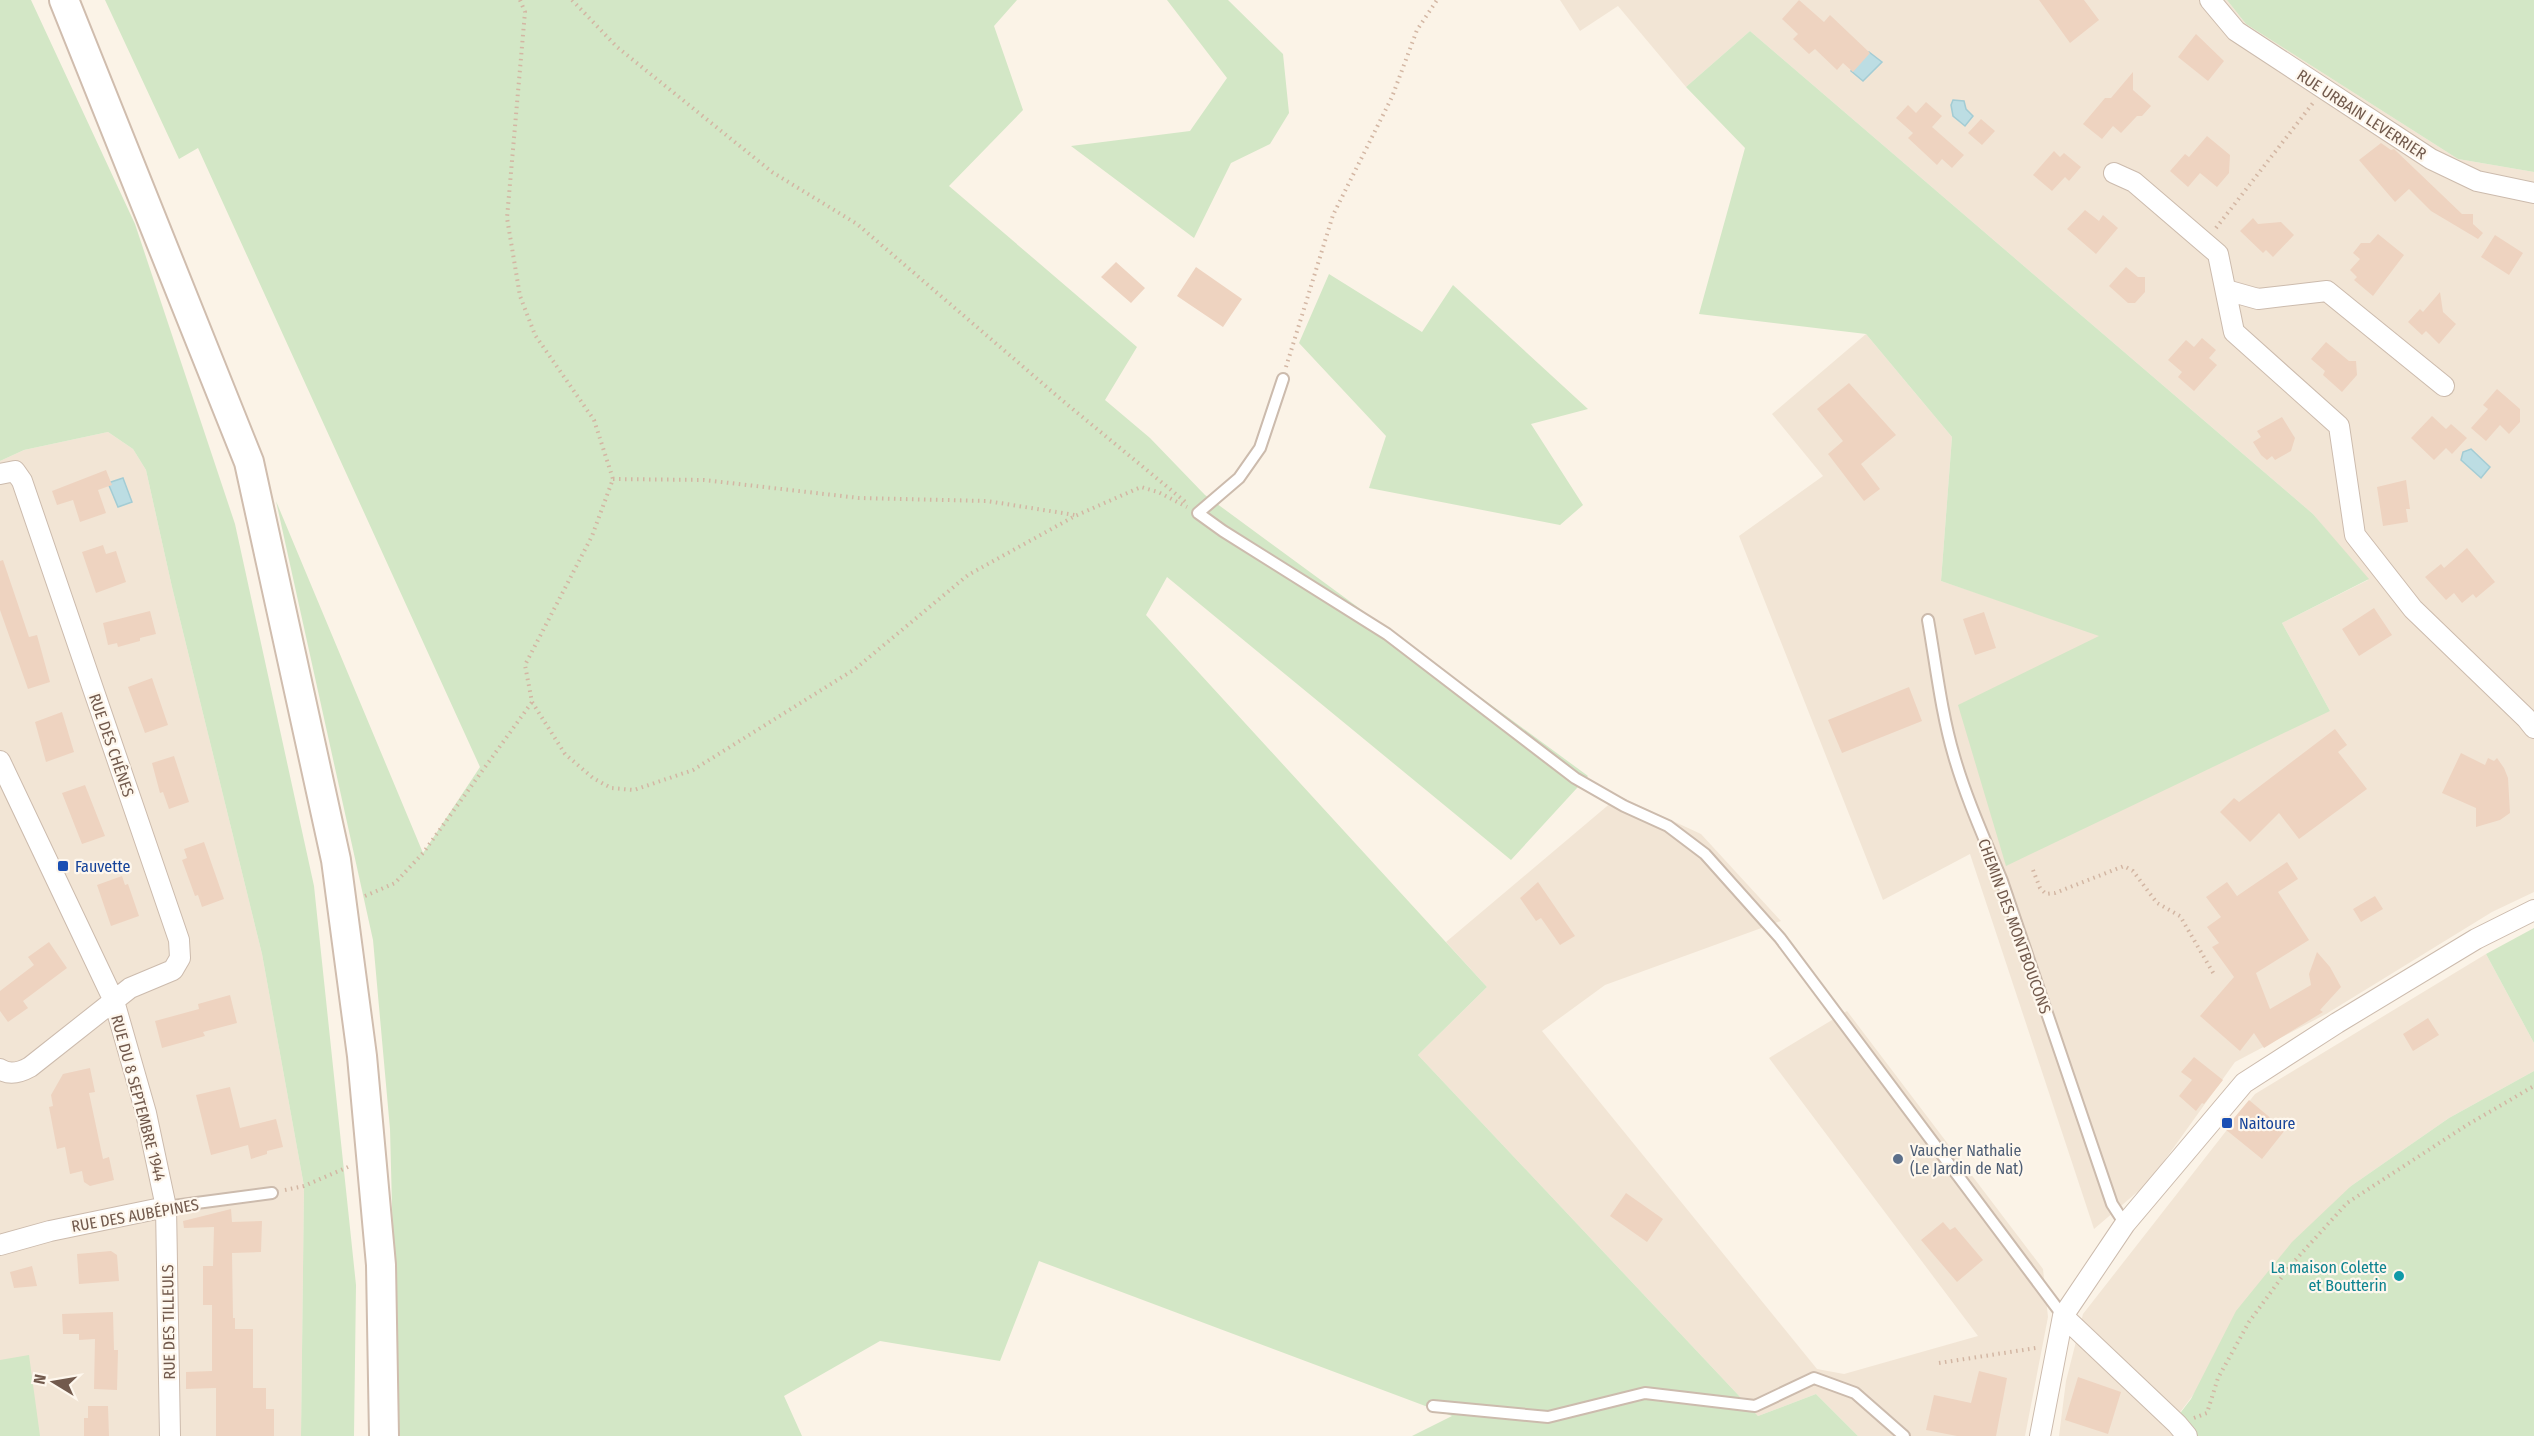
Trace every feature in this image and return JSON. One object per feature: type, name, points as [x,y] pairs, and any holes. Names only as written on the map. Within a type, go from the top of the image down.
[{"type":"main road","points":[[64,0],[249,462],[336,860],[362,1056],[372,1156],[381,1265],[384,1436]]},
{"type":"street","name":"RUE URBAIN LEVERRIER","points":[[2210,0],[2236,31],[2431,159],[2477,181],[2534,193]]},
{"type":"street","points":[[2114,173],[2134,182],[2218,254],[2234,332],[2339,426],[2355,535],[2412,609],[2526,718],[2534,729]]},
{"type":"street","points":[[2226,290],[2258,299],[2327,291],[2444,387]]},
{"type":"street","name":"RUE DES CHÊNES","points":[[0,474],[15,471],[22,481],[179,940],[180,958],[173,970],[130,988],[114,1001]]},
{"type":"street","name":"RUE DU 8 SEPTEMBRE 1944","points":[[0,761],[114,1001],[146,1113],[166,1208]]},
{"type":"street","points":[[2040,1436],[2063,1316],[2125,1224],[2244,1083],[2337,1023],[2466,945],[2534,910]]},
{"type":"street","points":[[0,1069],[3,1072],[18,1073],[30,1067],[114,1001]]},
{"type":"street","name":"RUE DES AUBÉPINES","points":[[0,1245],[50,1231],[166,1208]]},
{"type":"street","name":"RUE DES TILLEULS","points":[[166,1208],[170,1436]]},
{"type":"street","points":[[2063,1316],[2182,1430]]},
{"type":"lane","points":[[1283,379],[1260,448],[1239,478],[1198,513],[1387,634],[1575,778],[1624,806],[1668,826],[1705,854],[1780,938],[2063,1316]]},
{"type":"lane","name":"CHEMIN DES MONTBOUCONS","points":[[1928,620],[1954,756],[2002,880],[2112,1204],[2125,1224]]},
{"type":"lane","name":"RUE DES AUBÉPINES","points":[[166,1208],[272,1193]]},
{"type":"lane","points":[[1433,1406],[1548,1417],[1645,1394],[1755,1406],[1814,1378],[1855,1393],[1904,1436]]},
{"type":"path","points":[[520,0],[525,12],[507,218],[520,296],[535,335],[594,420],[613,479],[592,536],[525,665],[532,702],[565,754],[593,778],[611,788],[634,790],[693,770],[855,669],[968,575],[1076,516],[1141,487],[1158,492],[1198,513]]},
{"type":"path","points":[[572,0],[617,47],[772,172],[857,224],[1063,401],[1198,513]]},
{"type":"path","points":[[1283,379],[1333,215],[1392,97],[1417,30],[1437,0]]},
{"type":"path","points":[[2205,243],[2324,89]]},
{"type":"path","points":[[613,479],[704,480],[859,498],[987,501],[1076,516]]},
{"type":"path","points":[[342,906],[395,883],[423,853],[532,702]]},
{"type":"path","points":[[2033,870],[2040,888],[2046,894],[2055,893],[2124,866],[2133,871],[2157,903],[2180,916],[2215,976]]},
{"type":"path","points":[[2182,1430],[2207,1413],[2218,1378],[2249,1322],[2290,1266],[2346,1203],[2467,1125],[2534,1086]]},
{"type":"path","points":[[272,1193],[304,1186],[372,1156]]},
{"type":"path","points":[[1940,1364],[2057,1345]]},
{"type":"shaded area","points":[[1560,0],[2227,0],[2246,24],[2458,159],[2534,172],[2534,892],[2492,912],[2326,1014],[2235,1062],[2149,1182],[2094,1229],[1970,854],[1883,900],[1739,536],[1823,476],[1772,414],[1866,334],[1952,437],[1941,581],[2330,711],[2282,623],[2368,580],[2313,514],[1750,31],[1686,87],[1618,6],[1580,31]]},
{"type":"shaded area","points":[[108,432],[133,449],[146,470],[172,587],[262,954],[304,1186],[301,1436],[0,1436],[0,461],[24,450]]},
{"type":"shaded area","points":[[1619,796],[1701,834],[1781,921],[1605,985],[1542,1031],[1817,1369],[1844,1374],[1978,1336],[1769,1058],[1847,1011],[2043,1269],[2048,1317],[2025,1436],[1858,1436],[1816,1394],[1758,1416],[1418,1055],[1487,987],[1446,942]]},
{"type":"shaded area","points":[[2486,954],[2534,1043],[2534,1071],[2449,1118],[2351,1186],[2178,1415],[2197,1436],[2059,1436],[2066,1381],[2083,1314],[2255,1094]]},
{"type":"green space","points":[[0,0],[31,0],[135,224],[235,524],[314,886],[356,1285],[354,1436],[301,1436],[304,1186],[262,954],[172,587],[146,470],[133,449],[108,432],[24,450],[0,461]]},
{"type":"green space","points":[[105,0],[1017,0],[994,26],[1023,110],[949,186],[1137,347],[1105,400],[1150,438],[1205,495],[1588,776],[1511,860],[1167,577],[1146,615],[1487,987],[1418,1055],[1758,1416],[1816,1394],[1858,1436],[1412,1436],[1452,1416],[1039,1261],[1000,1361],[880,1341],[784,1396],[802,1436],[398,1436],[390,1129],[373,940],[276,501],[423,853],[480,767],[198,148],[179,159]]},
{"type":"green space","points":[[1167,0],[1228,0],[1283,54],[1289,113],[1270,144],[1231,163],[1194,238],[1071,146],[1190,131],[1227,78]]},
{"type":"green space","points":[[2227,0],[2534,0],[2534,172],[2458,159],[2246,24]]},
{"type":"green space","points":[[1750,31],[2313,514],[2369,579],[2282,623],[2330,711],[2006,866],[1958,705],[2099,636],[1941,581],[1952,437],[1866,334],[1699,314],[1745,148],[1686,87]]},
{"type":"green space","points":[[1329,274],[1422,332],[1453,285],[1588,409],[1531,424],[1583,505],[1560,525],[1369,488],[1386,436],[1299,343]]},
{"type":"green space","points":[[2534,928],[2534,1043],[2486,954]]},
{"type":"green space","name":"La maison Colette et Boutterin","points":[[2534,1071],[2534,1436],[2197,1436],[2178,1416],[2191,1399],[2236,1311],[2292,1242],[2351,1186],[2449,1118]]},
{"type":"green space","points":[[29,1355],[40,1436],[0,1436],[0,1360]]},
{"type":"water","points":[[1869,52],[1882,62],[1863,81],[1851,71]]},
{"type":"water","points":[[1953,100],[1964,101],[1966,109],[1973,116],[1965,126],[1953,116],[1951,105]]},
{"type":"water","points":[[2471,449],[2490,467],[2481,478],[2461,460],[2463,452]]},
{"type":"water","points":[[123,478],[132,502],[118,507],[108,483]]},
{"type":"building","points":[[1799,0],[1824,22],[1830,15],[1870,53],[1853,72],[1843,63],[1837,70],[1815,49],[1809,54],[1793,39],[1798,34],[1782,19]]},
{"type":"building","points":[[2039,0],[2084,0],[2099,20],[2070,43]]},
{"type":"building","points":[[2196,34],[2224,61],[2208,81],[2178,57]]},
{"type":"building","points":[[2133,72],[2133,90],[2151,106],[2142,116],[2137,116],[2121,133],[2113,126],[2102,139],[2083,124],[2105,98],[2111,98]]},
{"type":"building","points":[[1926,102],[1942,116],[1932,127],[1964,155],[1952,168],[1942,159],[1937,165],[1908,138],[1913,133],[1896,118],[1908,105],[1916,113]]},
{"type":"building","points":[[1981,119],[1995,131],[1982,145],[1968,133]]},
{"type":"building","points":[[2207,136],[2230,155],[2229,173],[2217,187],[2200,173],[2188,187],[2170,171],[2185,154],[2189,157]]},
{"type":"building","points":[[2381,143],[2391,150],[2394,149],[2462,214],[2473,214],[2473,224],[2483,233],[2478,239],[2431,211],[2409,189],[2395,202],[2359,160]]},
{"type":"building","points":[[2054,151],[2060,157],[2064,153],[2081,167],[2069,181],[2065,177],[2052,191],[2033,175]]},
{"type":"building","points":[[2085,210],[2099,221],[2103,215],[2118,228],[2096,254],[2067,229]]},
{"type":"building","points":[[2253,218],[2258,224],[2281,222],[2294,235],[2273,257],[2266,250],[2263,253],[2240,231]]},
{"type":"building","points":[[2378,234],[2404,255],[2373,296],[2354,280],[2357,277],[2350,270],[2360,259],[2353,253],[2361,243],[2370,243]]},
{"type":"building","points":[[2495,235],[2523,253],[2509,275],[2481,257]]},
{"type":"building","points":[[1116,262],[1145,288],[1131,303],[1101,277]]},
{"type":"building","points":[[1196,267],[1242,299],[1223,327],[1177,296]]},
{"type":"building","points":[[2126,267],[2138,277],[2145,277],[2145,292],[2135,303],[2128,303],[2109,286]]},
{"type":"building","points":[[2440,292],[2443,312],[2456,324],[2439,344],[2426,331],[2422,335],[2408,322],[2420,309],[2423,312]]},
{"type":"building","points":[[2202,338],[2216,350],[2209,358],[2217,365],[2194,391],[2178,377],[2182,372],[2168,360],[2186,340],[2194,347]]},
{"type":"building","points":[[2326,342],[2349,361],[2356,361],[2357,375],[2342,392],[2323,375],[2325,371],[2311,359]]},
{"type":"building","points":[[1849,383],[1896,435],[1861,464],[1880,489],[1864,501],[1828,454],[1843,441],[1817,409]]},
{"type":"building","points":[[2497,389],[2520,409],[2520,422],[2509,434],[2500,425],[2486,441],[2471,428],[2488,409],[2483,405]]},
{"type":"building","points":[[2432,416],[2446,429],[2451,424],[2467,438],[2452,454],[2446,448],[2434,460],[2411,438]]},
{"type":"building","points":[[2282,417],[2295,438],[2291,451],[2275,460],[2272,456],[2267,460],[2253,442],[2261,437],[2257,431]]},
{"type":"building","points":[[106,470],[112,485],[98,490],[106,513],[80,522],[73,500],[57,505],[52,491]]},
{"type":"building","points":[[2406,480],[2410,509],[2406,509],[2408,522],[2383,526],[2377,487]]},
{"type":"building","points":[[103,545],[106,554],[116,551],[126,582],[96,593],[82,552]]},
{"type":"building","points":[[2467,548],[2495,582],[2476,598],[2473,594],[2462,603],[2454,593],[2446,600],[2425,577],[2441,564],[2444,568]]},
{"type":"building","points":[[3,560],[29,637],[37,635],[50,682],[28,689],[0,610],[0,561]]},
{"type":"building","points":[[2374,608],[2392,635],[2359,656],[2342,629]]},
{"type":"building","points":[[150,611],[156,634],[118,647],[117,643],[108,645],[103,623]]},
{"type":"building","points":[[1984,612],[1996,648],[1975,655],[1963,619]]},
{"type":"building","points":[[152,678],[168,725],[145,733],[128,687]]},
{"type":"building","points":[[1909,687],[1922,721],[1842,753],[1828,720]]},
{"type":"building","points":[[62,712],[74,752],[46,762],[35,722]]},
{"type":"building","points":[[2335,729],[2347,745],[2338,752],[2367,789],[2299,839],[2279,813],[2250,842],[2220,812],[2234,798],[2239,802]]},
{"type":"building","points":[[2461,753],[2485,765],[2488,758],[2494,761],[2497,758],[2504,768],[2508,778],[2510,813],[2500,820],[2476,827],[2476,808],[2442,793]]},
{"type":"building","points":[[174,756],[189,802],[169,809],[163,792],[160,793],[152,763]]},
{"type":"building","points":[[85,785],[105,836],[82,844],[62,793]]},
{"type":"building","points":[[204,842],[224,899],[202,907],[198,895],[195,896],[182,860],[187,858],[184,849]]},
{"type":"building","points":[[2287,862],[2298,879],[2278,892],[2309,940],[2256,973],[2270,1009],[2311,985],[2309,974],[2317,952],[2330,967],[2341,987],[2320,1010],[2323,1012],[2264,1048],[2254,1033],[2240,1051],[2200,1016],[2234,977],[2212,947],[2219,943],[2207,927],[2221,917],[2206,897],[2227,882],[2237,896]]},
{"type":"building","points":[[122,876],[125,885],[128,884],[139,916],[111,926],[97,885]]},
{"type":"building","points":[[1538,882],[1575,936],[1560,945],[1541,918],[1536,921],[1520,898]]},
{"type":"building","points":[[2375,896],[2383,909],[2361,922],[2353,909]]},
{"type":"building","points":[[49,942],[67,968],[23,1001],[28,1008],[8,1022],[0,1011],[0,991],[34,965],[28,957]]},
{"type":"building","points":[[230,995],[237,1023],[203,1032],[205,1036],[162,1048],[155,1021],[199,1009],[198,1004]]},
{"type":"building","points":[[2428,1018],[2439,1035],[2413,1051],[2403,1034]]},
{"type":"building","points":[[2194,1057],[2223,1080],[2196,1111],[2179,1096],[2192,1080],[2181,1072]]},
{"type":"building","points":[[90,1068],[95,1092],[89,1093],[103,1159],[109,1157],[114,1180],[90,1186],[84,1182],[82,1171],[70,1174],[65,1147],[57,1149],[49,1107],[53,1106],[51,1095],[63,1074]]},
{"type":"building","points":[[230,1087],[240,1128],[276,1119],[283,1147],[267,1151],[267,1154],[251,1159],[248,1145],[211,1155],[196,1095]]},
{"type":"building","points":[[2249,1100],[2285,1130],[2262,1159],[2225,1129]]},
{"type":"building","points":[[1626,1193],[1663,1219],[1647,1242],[1610,1216]]},
{"type":"building","points":[[231,1209],[232,1222],[262,1221],[261,1252],[232,1253],[233,1318],[235,1318],[235,1329],[253,1329],[253,1388],[266,1388],[266,1409],[274,1409],[274,1436],[216,1436],[216,1388],[186,1389],[186,1372],[212,1371],[212,1305],[203,1305],[203,1266],[213,1266],[214,1227],[184,1228],[183,1221]]},
{"type":"building","points":[[1943,1222],[1950,1230],[1955,1227],[1983,1260],[1957,1282],[1921,1240]]},
{"type":"building","points":[[111,1251],[117,1255],[119,1281],[79,1284],[77,1254]]},
{"type":"building","points":[[32,1266],[37,1286],[14,1288],[10,1272]]},
{"type":"building","points":[[113,1312],[114,1350],[118,1350],[117,1390],[94,1389],[95,1339],[79,1340],[79,1334],[63,1334],[62,1314]]},
{"type":"building","points":[[1979,1371],[2007,1378],[1996,1436],[1957,1436],[1926,1430],[1934,1395],[1971,1403]]},
{"type":"building","points":[[2078,1377],[2121,1392],[2108,1434],[2065,1420]]},
{"type":"building","points":[[88,1406],[108,1406],[109,1436],[84,1436],[84,1418],[88,1418]]},
{"type":"place","name":"Fauvette","points":[[63,866]]},
{"type":"place","name":"Naitoure","points":[[2227,1123]]},
{"type":"place","name":"Vaucher Nathalie (Le Jardin de Nat)","points":[[1898,1159]]},
{"type":"place","name":"La maison Colette et Boutterin","points":[[2399,1276]]}]
